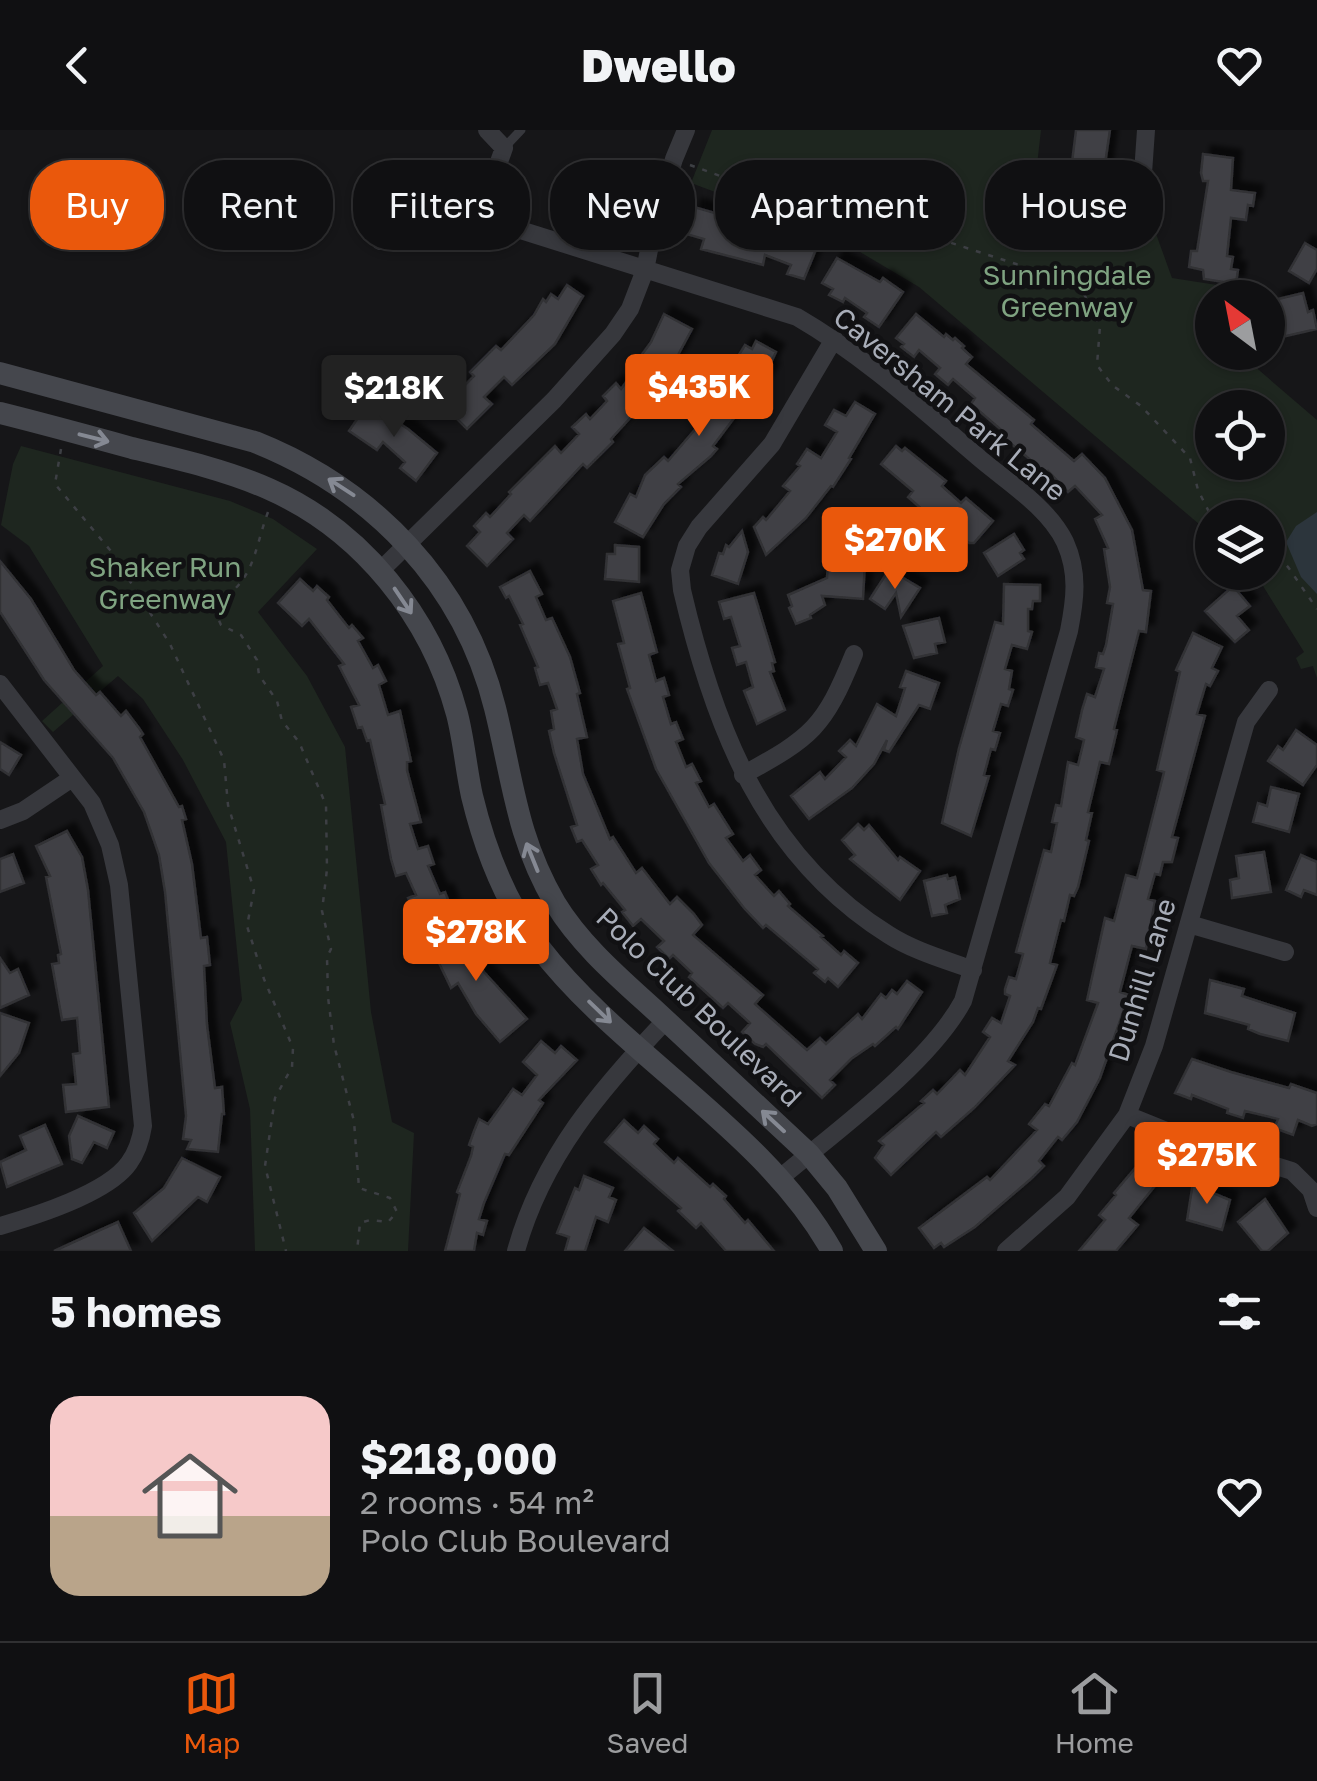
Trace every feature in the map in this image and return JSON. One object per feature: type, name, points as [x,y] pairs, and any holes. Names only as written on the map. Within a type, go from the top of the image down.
[{"type":"street","points":[[487,130],[504,148],[500,160]]},
{"type":"street","points":[[380,571],[590,360],[630,310],[686,130]]},
{"type":"street","points":[[1144,160],[1146,130]]},
{"type":"street","name":"Caversham Park Lane","points":[[530,233],[781,311],[834,338],[1040,510],[1064,540],[1074,567],[1076,581],[1069,632],[974,970],[956,1014],[910,1067],[780,1179]]},
{"type":"street","points":[[834,338],[772,444],[699,527],[682,561],[682,590],[716,714],[744,775],[801,856],[892,938],[974,970]]},
{"type":"street","name":"Polo Club Boulevard","points":[[0,373],[200,426],[289,455],[346,488],[382,517],[445,593],[474,643],[495,709],[518,816],[537,870],[558,908],[594,953],[809,1154],[837,1188],[876,1251]]},
{"type":"street","points":[[0,412],[242,478],[323,520],[380,571],[423,630],[443,669],[458,718],[485,842],[509,902],[556,969],[780,1179],[832,1251]]},
{"type":"street","points":[[744,775],[794,746],[822,721],[854,654]]},
{"type":"street","points":[[0,684],[6,705],[72,778],[102,824],[118,885],[143,1126],[140,1144],[130,1162],[111,1180],[0,1226]]},
{"type":"street","name":"Dunhill Lane","points":[[1006,1251],[1067,1197],[1126,1115],[1154,1046],[1246,722],[1269,690]]},
{"type":"street","points":[[0,820],[23,811],[72,778]]},
{"type":"street","points":[[1189,924],[1285,952]]},
{"type":"street","points":[[516,1251],[534,1195],[558,1149],[666,1020]]},
{"type":"street","points":[[1126,1115],[1178,1136],[1292,1171],[1311,1190],[1317,1208]]},
{"type":"lane","points":[[504,148],[520,130]]},
{"type":"path","points":[[674,159],[814,210],[930,236],[1064,280],[1084,294],[1100,326],[1098,366],[1112,385],[1142,406],[1190,458],[1203,500]]},
{"type":"path","points":[[61,451],[55,484],[110,550],[170,644],[224,760],[228,804],[254,890],[248,926],[264,979],[294,1048],[292,1067],[276,1098],[264,1166],[286,1251]]},
{"type":"path","points":[[277,493],[242,584],[212,606],[221,625],[241,634],[258,660],[260,675],[277,701],[282,721],[300,742],[326,805],[327,869],[322,911],[331,949],[327,958],[328,997],[334,1044],[354,1121],[359,1188],[390,1198],[397,1212],[388,1222],[360,1223],[357,1251]]},
{"type":"path","points":[[1285,564],[1317,609]]},
{"type":"green space","name":"Sunningdale Greenway","points":[[712,130],[1041,130],[1038,160],[985,160],[985,250],[1162,250],[1172,278],[1195,282],[1195,370],[1259,370],[1282,390],[1195,390],[1195,480],[1285,480],[1285,393],[1317,420],[1317,678],[1313,666],[1301,669],[1296,658],[1304,652],[1266,590],[1285,590],[1285,500],[1195,500],[1195,521],[919,287],[857,250],[965,250],[965,160],[715,160],[715,192],[695,184],[695,173]]},
{"type":"green space","name":"Shaker Run Greenway","points":[[21,446],[230,501],[273,519],[317,549],[258,612],[307,676],[345,747],[371,1012],[392,1122],[414,1133],[408,1251],[255,1251],[250,1109],[230,1023],[242,1000],[226,842],[183,760],[143,699],[118,676],[53,732],[42,721],[103,666],[29,546],[1,525],[13,464]]},
{"type":"shaded area","points":[[1317,512],[1317,594],[1301,577],[1286,542],[1296,526]]},
{"type":"building","points":[[1076,130],[1110,130],[1106,160],[1072,160]]},
{"type":"building","points":[[1203,154],[1233,158],[1231,190],[1255,193],[1246,220],[1231,218],[1227,256],[1233,257],[1231,269],[1238,270],[1237,280],[1204,279],[1203,270],[1189,267],[1191,251],[1197,251],[1208,181],[1203,181]]},
{"type":"building","points":[[695,207],[715,213],[715,250],[816,250],[804,279],[787,274],[791,265],[765,255],[763,265],[701,249],[704,239],[695,236]]},
{"type":"building","points":[[1305,243],[1317,250],[1317,269],[1309,283],[1289,271]]},
{"type":"building","points":[[837,258],[880,282],[883,278],[903,292],[879,327],[845,298],[843,302],[829,295],[833,289],[822,283]]},
{"type":"building","points":[[567,285],[583,296],[555,344],[512,385],[504,377],[484,397],[492,404],[467,429],[444,406],[474,376],[470,372],[496,346],[501,350],[534,315],[543,299],[546,302],[551,294],[558,299]]},
{"type":"building","points":[[1303,293],[1308,312],[1313,310],[1317,329],[1285,336],[1285,297]]},
{"type":"building","points":[[664,314],[692,329],[664,381],[587,468],[583,464],[530,521],[524,515],[507,533],[513,539],[487,566],[467,546],[480,532],[474,526],[486,513],[490,517],[555,446],[561,453],[579,434],[572,427],[586,414],[590,419],[607,401],[603,396],[616,383],[621,389],[638,366],[635,364]]},
{"type":"building","points":[[916,314],[944,337],[946,334],[955,338],[964,346],[972,357],[966,364],[1034,420],[1031,424],[1074,461],[1082,454],[1105,478],[1132,530],[1143,590],[1151,591],[1146,632],[1139,631],[1109,764],[1100,762],[1088,812],[1092,813],[1086,840],[1089,841],[1078,887],[1074,896],[1070,895],[1064,921],[1061,920],[1050,963],[1057,965],[1041,1009],[1038,1008],[1008,1061],[1015,1065],[974,1108],[941,1137],[936,1132],[891,1175],[875,1158],[884,1145],[879,1141],[924,1103],[921,1101],[933,1090],[937,1094],[960,1070],[965,1075],[990,1037],[983,1032],[992,1018],[1001,1023],[1010,996],[1005,989],[1009,977],[1016,979],[1023,954],[1016,952],[1044,850],[1051,852],[1057,823],[1052,822],[1056,805],[1061,806],[1068,762],[1078,765],[1084,740],[1076,737],[1082,710],[1087,694],[1095,697],[1104,669],[1096,667],[1099,653],[1103,654],[1106,645],[1113,604],[1107,603],[1110,587],[1104,549],[1108,548],[1095,519],[1102,515],[1075,486],[1068,492],[1048,471],[1003,437],[1006,434],[971,404],[975,398],[953,379],[948,385],[935,374],[940,368],[919,350],[914,357],[901,347],[904,344],[896,338]]},
{"type":"building","points":[[756,341],[776,352],[768,369],[771,371],[743,416],[738,413],[713,446],[717,449],[678,484],[681,487],[664,504],[643,537],[615,522],[630,494],[636,497],[645,475],[664,457],[668,461],[709,413],[705,410],[745,345],[752,349]]},
{"type":"building","points":[[855,402],[875,414],[851,459],[806,518],[766,555],[754,527],[763,517],[766,520],[790,491],[783,486],[800,466],[797,464],[807,449],[821,458],[837,432],[825,425],[834,410],[846,416]]},
{"type":"building","points":[[368,403],[437,453],[416,481],[400,468],[405,462],[383,442],[377,450],[349,431]]},
{"type":"building","points":[[896,446],[902,451],[905,448],[946,481],[942,486],[961,503],[966,498],[993,521],[974,543],[938,516],[930,526],[920,518],[925,512],[908,497],[913,491],[881,464]]},
{"type":"building","points":[[742,531],[748,552],[738,584],[712,575],[719,553],[723,554],[726,545],[729,547]]},
{"type":"building","points":[[1014,534],[1024,550],[1020,553],[1024,559],[998,576],[984,553]]},
{"type":"building","points":[[615,545],[639,547],[639,582],[605,579],[607,554],[615,554]]},
{"type":"building","points":[[828,560],[865,562],[863,599],[822,596],[825,605],[811,618],[796,624],[788,595],[827,578]]},
{"type":"building","points":[[0,561],[31,599],[74,670],[121,716],[126,711],[139,728],[143,734],[140,737],[179,807],[182,806],[201,938],[207,937],[210,965],[204,966],[207,1025],[215,1088],[222,1087],[224,1114],[218,1152],[187,1149],[191,1140],[183,1139],[186,1116],[165,892],[159,855],[144,812],[113,758],[44,680],[0,612]]},
{"type":"building","points":[[890,570],[920,588],[901,617],[896,593],[885,609],[870,599]]},
{"type":"building","points":[[530,571],[542,594],[536,597],[546,620],[552,618],[570,657],[587,737],[577,739],[583,774],[610,839],[613,837],[636,873],[642,868],[670,904],[677,897],[694,914],[702,925],[693,935],[763,995],[755,1004],[807,1050],[820,1038],[826,1044],[858,1014],[862,1019],[881,994],[886,998],[892,990],[897,994],[907,981],[922,992],[898,1029],[851,1059],[830,1080],[835,1085],[822,1098],[766,1044],[755,1044],[742,1032],[750,1023],[728,1003],[723,1008],[689,977],[692,973],[673,955],[669,959],[657,947],[664,941],[641,919],[633,926],[622,912],[625,910],[591,869],[598,865],[582,840],[577,842],[571,827],[577,825],[549,731],[554,729],[551,711],[557,709],[548,683],[540,685],[535,668],[538,667],[520,625],[523,624],[500,587]]},
{"type":"building","points":[[300,579],[313,591],[317,586],[329,597],[327,600],[349,628],[352,625],[363,638],[358,641],[373,668],[378,665],[386,681],[379,685],[388,715],[400,711],[411,761],[407,762],[407,770],[421,822],[410,824],[418,849],[428,846],[434,864],[428,866],[440,894],[445,892],[451,907],[418,921],[408,898],[416,895],[406,873],[396,876],[391,859],[381,805],[385,804],[370,740],[367,741],[362,727],[358,728],[351,707],[359,705],[339,666],[344,664],[309,619],[302,626],[278,603]]},
{"type":"building","points":[[1004,584],[1040,585],[1040,601],[1033,601],[1032,609],[1028,609],[1028,631],[1032,632],[1027,649],[1012,645],[1005,669],[1012,671],[1009,689],[1013,690],[1008,706],[1001,704],[993,731],[1000,733],[995,750],[991,749],[984,775],[989,776],[971,836],[942,823],[995,622],[1003,624]]},
{"type":"building","points":[[1229,590],[1236,590],[1250,606],[1237,616],[1249,630],[1235,642],[1205,611]]},
{"type":"building","points":[[641,593],[657,652],[649,655],[656,681],[664,678],[669,695],[663,697],[671,724],[676,722],[683,739],[676,742],[686,767],[692,764],[701,781],[696,783],[709,807],[714,804],[733,834],[726,838],[743,861],[750,855],[761,870],[755,875],[774,896],[779,891],[788,906],[841,955],[844,951],[858,963],[838,987],[814,973],[818,969],[766,925],[763,928],[744,908],[709,863],[656,769],[627,689],[630,688],[618,644],[624,643],[613,601]]},
{"type":"building","points":[[754,593],[775,662],[774,671],[770,672],[785,710],[757,724],[744,691],[753,687],[746,662],[737,665],[732,648],[740,646],[731,617],[724,619],[719,602]]},
{"type":"building","points":[[939,618],[945,642],[935,644],[937,653],[914,658],[903,626]]},
{"type":"building","points":[[1193,633],[1222,647],[1212,668],[1218,671],[1210,686],[1206,684],[1197,714],[1205,716],[1172,837],[1178,838],[1172,862],[1163,862],[1160,875],[1155,874],[1148,899],[1155,901],[1146,949],[1132,946],[1120,992],[1129,995],[1100,1078],[1077,1122],[1062,1140],[1058,1137],[1039,1161],[1044,1166],[975,1227],[944,1247],[941,1243],[934,1248],[919,1228],[987,1177],[990,1180],[1037,1130],[1029,1124],[1045,1104],[1049,1106],[1072,1063],[1075,1065],[1098,1003],[1087,1000],[1105,918],[1114,921],[1126,875],[1137,878],[1164,772],[1157,770],[1180,672],[1176,670]]},
{"type":"building","points":[[906,671],[939,683],[930,709],[919,705],[889,752],[884,750],[887,740],[874,764],[852,788],[809,819],[791,796],[820,772],[825,779],[846,757],[839,751],[850,740],[856,746],[877,704],[896,716]]},
{"type":"building","points":[[1296,730],[1317,745],[1317,765],[1303,785],[1268,761],[1278,746],[1283,750]]},
{"type":"building","points":[[0,742],[21,755],[9,775],[0,769]]},
{"type":"building","points":[[1271,787],[1299,794],[1289,832],[1253,822],[1258,803],[1267,806]]},
{"type":"building","points":[[858,824],[864,830],[869,825],[898,860],[900,857],[920,871],[900,900],[850,859],[855,855],[842,840]]},
{"type":"building","points":[[67,831],[82,857],[88,890],[109,1107],[66,1112],[63,1085],[76,1084],[73,1054],[80,1053],[77,1018],[62,1020],[52,964],[59,963],[61,954],[46,877],[50,876],[36,846]]},
{"type":"building","points":[[1264,852],[1271,892],[1232,898],[1230,880],[1239,878],[1236,856]]},
{"type":"building","points":[[13,854],[24,883],[0,892],[0,859]]},
{"type":"building","points":[[1301,855],[1317,862],[1317,895],[1304,890],[1301,897],[1286,890]]},
{"type":"building","points":[[947,875],[948,879],[955,877],[960,899],[945,905],[947,913],[932,916],[924,881]]},
{"type":"building","points":[[455,927],[459,935],[464,932],[472,947],[468,949],[484,972],[527,1019],[500,1042],[476,1014],[458,983],[451,988],[429,942]]},
{"type":"building","points":[[0,958],[10,973],[18,969],[29,995],[0,1008]]},
{"type":"building","points":[[1210,980],[1244,989],[1242,996],[1295,1013],[1288,1041],[1205,1013]]},
{"type":"building","points":[[0,1013],[29,1023],[19,1053],[0,1076]]},
{"type":"building","points":[[541,1041],[555,1053],[561,1046],[577,1060],[539,1100],[543,1103],[509,1155],[505,1154],[484,1203],[479,1219],[487,1221],[483,1235],[477,1233],[474,1251],[445,1251],[460,1194],[457,1192],[471,1156],[473,1147],[469,1145],[479,1119],[488,1124],[513,1089],[522,1095],[537,1075],[523,1062]]},
{"type":"building","points":[[1192,1059],[1317,1093],[1317,1124],[1298,1120],[1293,1135],[1274,1128],[1278,1119],[1245,1111],[1243,1118],[1192,1095],[1191,1099],[1175,1093]]},
{"type":"building","points":[[78,1116],[114,1132],[107,1148],[94,1142],[82,1163],[72,1159],[69,1136]]},
{"type":"building","points":[[624,1120],[638,1133],[644,1126],[658,1139],[654,1144],[674,1163],[678,1158],[710,1187],[713,1184],[774,1251],[726,1251],[701,1223],[696,1228],[678,1211],[681,1208],[605,1142]]},
{"type":"building","points":[[45,1125],[62,1164],[7,1187],[0,1162],[26,1150],[20,1136]]},
{"type":"building","points":[[182,1158],[220,1177],[207,1202],[198,1197],[152,1241],[134,1213],[164,1188]]},
{"type":"building","points":[[1142,1160],[1163,1176],[1129,1218],[1138,1225],[1116,1251],[1079,1251],[1105,1220],[1099,1215],[1114,1193]]},
{"type":"building","points":[[584,1176],[613,1188],[609,1197],[616,1200],[608,1222],[596,1217],[585,1251],[565,1251],[569,1237],[557,1233]]},
{"type":"building","points":[[1193,1182],[1230,1200],[1222,1230],[1187,1220]]},
{"type":"building","points":[[1265,1199],[1288,1233],[1268,1251],[1262,1251],[1238,1222]]},
{"type":"building","points":[[118,1222],[131,1251],[54,1251],[100,1230]]},
{"type":"building","points":[[644,1228],[673,1251],[625,1251]]}]
